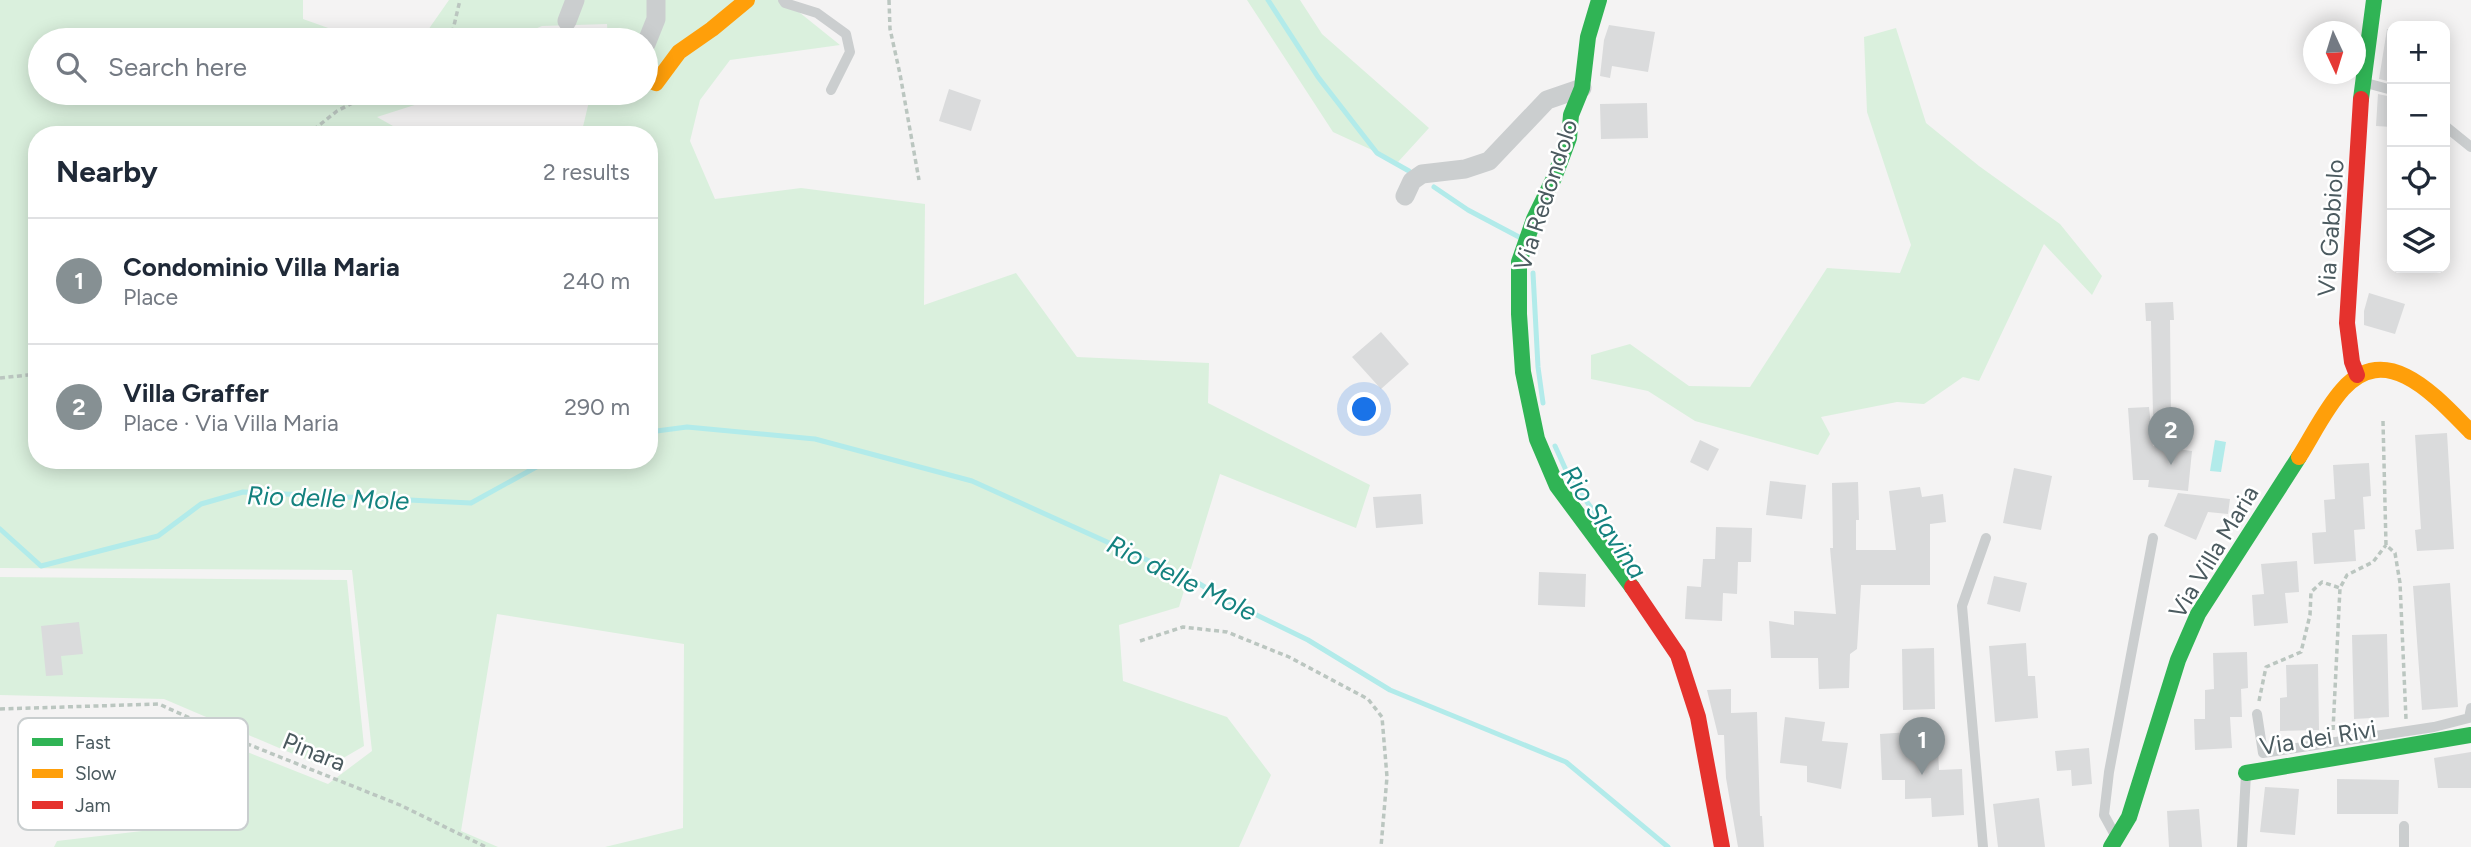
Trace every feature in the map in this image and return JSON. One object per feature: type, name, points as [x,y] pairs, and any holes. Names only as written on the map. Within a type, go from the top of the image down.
[{"type":"street","points":[[567,21],[575,0]]},
{"type":"street","points":[[652,28],[656,19],[656,0]]},
{"type":"street","points":[[658,80],[679,52],[747,0]]},
{"type":"street","name":"Via Redondolo","points":[[1600,0],[1588,37],[1581,88],[1571,115],[1569,138],[1534,219],[1520,262],[1519,314],[1523,372],[1537,439],[1557,486],[1644,603],[1678,655],[1698,716],[1722,847]]},
{"type":"street","name":"Via Gabbiolo","points":[[2366,55],[2374,0]]},
{"type":"street","name":"Via Gabbiolo","points":[[2357,375],[2352,362],[2347,323],[2362,84]]},
{"type":"street","points":[[1405,196],[1412,181],[1422,174],[1465,169],[1489,161],[1548,100],[1581,88]]},
{"type":"street","points":[[2357,375],[2374,369],[2399,374],[2428,391],[2471,432]]},
{"type":"street","name":"Via Villa Maria","points":[[2114,843],[2129,817],[2178,660],[2198,614],[2341,391],[2357,375]]},
{"type":"street","name":"Via dei Rivi","points":[[2246,773],[2471,735]]},
{"type":"lane","points":[[783,0],[817,13],[846,34],[850,52],[831,90]]},
{"type":"lane","points":[[2366,83],[2387,89]]},
{"type":"lane","points":[[2450,130],[2471,147]]},
{"type":"lane","points":[[1983,847],[1962,606],[1986,538]]},
{"type":"lane","points":[[2114,843],[2104,815],[2109,772],[2153,538]]},
{"type":"lane","points":[[2257,714],[2263,753],[2406,732],[2469,718],[2471,708]]},
{"type":"lane","name":"Via dei Rivi","points":[[2242,847],[2246,773]]},
{"type":"lane","points":[[2404,825],[2404,847]]},
{"type":"path","points":[[453,28],[460,0]]},
{"type":"path","points":[[889,0],[890,29],[919,180]]},
{"type":"path","points":[[318,126],[349,105]]},
{"type":"path","points":[[0,377],[28,375]]},
{"type":"path","points":[[2334,743],[2340,588],[2347,575],[2373,562],[2386,545],[2383,421]]},
{"type":"path","points":[[2386,545],[2395,553],[2399,583],[2406,732]]},
{"type":"path","points":[[2257,714],[2266,667],[2301,652],[2310,615],[2311,592],[2322,582],[2340,588]]},
{"type":"path","points":[[1140,641],[1183,627],[1227,632],[1289,657],[1368,699],[1382,717],[1387,777],[1381,847]]},
{"type":"path","name":"Pinara","points":[[0,709],[159,704],[190,718]]},
{"type":"path","name":"Pinara","points":[[248,744],[400,805],[486,847]]},
{"type":"green space","points":[[0,0],[303,0],[303,19],[328,28],[28,28],[28,105],[414,105],[377,117],[393,126],[28,126],[28,469],[658,469],[658,126],[583,126],[588,105],[658,105],[658,28],[607,28],[607,24],[537,28],[429,28],[449,0],[784,0],[840,45],[730,60],[700,100],[690,141],[715,199],[801,188],[925,204],[924,305],[1016,273],[1077,357],[1209,363],[1208,403],[1370,485],[1356,528],[1220,474],[1179,607],[1119,625],[1123,681],[1227,717],[1271,775],[1239,847],[605,847],[683,828],[684,644],[497,614],[461,831],[498,847],[54,847],[57,841],[143,830],[248,830],[248,752],[328,784],[372,751],[352,570],[0,568]]},
{"type":"green space","points":[[1247,0],[1300,0],[1322,34],[1429,128],[1398,162],[1333,132]]},
{"type":"green space","points":[[1896,28],[1926,123],[1979,166],[2060,224],[2102,276],[2092,295],[2044,244],[1979,381],[1963,377],[1924,404],[1897,402],[1821,417],[1830,434],[1818,455],[1695,421],[1648,391],[1591,379],[1591,355],[1630,344],[1689,386],[1750,387],[1827,268],[1900,273],[1911,245],[1867,112],[1864,37]]},
{"type":"green space","points":[[0,577],[347,580],[364,746],[326,768],[248,735],[248,718],[209,718],[164,699],[0,695]]},
{"type":"water","points":[[2215,440],[2226,442],[2221,472],[2210,471]]},
{"type":"building","points":[[1609,25],[1655,32],[1648,72],[1612,66],[1610,78],[1600,76],[1604,40]]},
{"type":"building","points":[[2387,29],[2387,81],[2379,79]]},
{"type":"building","points":[[949,89],[981,100],[971,131],[939,121]]},
{"type":"building","points":[[2378,94],[2387,96],[2387,127],[2376,126]]},
{"type":"building","points":[[1647,103],[1648,138],[1601,139],[1600,104]]},
{"type":"building","points":[[2369,293],[2405,304],[2395,334],[2364,325],[2364,311]]},
{"type":"building","points":[[2173,302],[2174,320],[2170,320],[2171,416],[2153,415],[2151,321],[2146,321],[2145,303]]},
{"type":"building","points":[[1381,332],[1409,364],[1381,389],[1352,357]]},
{"type":"building","points":[[2149,407],[2153,446],[2192,451],[2188,491],[2148,487],[2149,480],[2133,480],[2128,408]]},
{"type":"building","points":[[2447,433],[2454,549],[2417,551],[2415,530],[2421,529],[2415,435]]},
{"type":"building","points":[[1700,440],[1719,449],[1708,471],[1690,462]]},
{"type":"building","points":[[2369,463],[2371,496],[2363,497],[2365,529],[2354,530],[2356,561],[2314,564],[2312,533],[2326,532],[2324,500],[2335,499],[2333,465]]},
{"type":"building","points":[[2014,468],[2052,476],[2041,530],[2003,523]]},
{"type":"building","points":[[1770,481],[1806,485],[1802,519],[1766,515]]},
{"type":"building","points":[[1858,482],[1859,520],[1856,520],[1856,550],[1896,550],[1889,491],[1920,487],[1922,497],[1943,494],[1946,522],[1930,524],[1930,585],[1861,585],[1857,649],[1850,654],[1849,688],[1819,689],[1818,658],[1771,658],[1769,621],[1794,625],[1794,611],[1836,614],[1830,548],[1833,548],[1832,483]]},
{"type":"building","points":[[2178,493],[2230,499],[2228,514],[2208,512],[2196,540],[2164,526]]},
{"type":"building","points":[[1421,494],[1423,524],[1376,528],[1373,497]]},
{"type":"building","points":[[1716,527],[1752,528],[1751,562],[1738,562],[1737,594],[1723,593],[1722,621],[1685,619],[1687,586],[1701,587],[1703,559],[1715,559]]},
{"type":"building","points":[[2297,561],[2299,592],[2285,593],[2288,623],[2254,626],[2252,595],[2264,594],[2261,564]]},
{"type":"building","points":[[1539,572],[1586,574],[1585,607],[1538,605]]},
{"type":"building","points":[[1994,576],[2027,583],[2020,612],[1987,604]]},
{"type":"building","points":[[2450,583],[2458,707],[2422,710],[2413,586]]},
{"type":"building","points":[[79,622],[83,654],[61,656],[63,675],[46,676],[41,626]]},
{"type":"building","points":[[2387,634],[2389,717],[2354,719],[2352,635]]},
{"type":"building","points":[[2026,643],[2028,676],[2035,676],[2038,718],[1995,722],[1989,646]]},
{"type":"building","points":[[1934,648],[1935,709],[1903,710],[1902,649]]},
{"type":"building","points":[[2247,652],[2248,688],[2241,689],[2242,717],[2230,717],[2232,748],[2195,750],[2194,719],[2205,719],[2205,690],[2214,689],[2213,653]]},
{"type":"building","points":[[2318,664],[2319,730],[2280,731],[2280,698],[2287,697],[2286,665]]},
{"type":"building","points":[[1731,689],[1731,713],[1757,712],[1760,816],[1764,847],[1738,847],[1726,778],[1724,735],[1718,735],[1707,690]]},
{"type":"building","points":[[1785,717],[1825,722],[1822,741],[1848,743],[1841,789],[1807,782],[1807,766],[1780,763]]},
{"type":"building","points":[[1910,732],[1911,751],[1938,750],[1939,770],[1962,769],[1964,815],[1932,817],[1931,798],[1905,799],[1905,780],[1882,780],[1880,734]]},
{"type":"building","points":[[2089,748],[2092,784],[2072,786],[2071,770],[2057,771],[2055,751]]},
{"type":"building","points":[[2471,752],[2471,788],[2438,788],[2434,758]]},
{"type":"building","points":[[2337,779],[2399,780],[2398,814],[2337,814]]},
{"type":"building","points":[[2265,787],[2299,789],[2295,835],[2260,832]]},
{"type":"building","points":[[2039,798],[2045,847],[1998,847],[1993,804]]},
{"type":"building","points":[[2199,809],[2202,847],[2169,847],[2167,811]]},
{"type":"waterway","name":"Rio Slavina","points":[[1268,0],[1318,77],[1377,153],[1409,171]]},
{"type":"waterway","name":"Rio Slavina","points":[[1434,187],[1468,210],[1519,237]]},
{"type":"waterway","name":"Rio Slavina","points":[[1533,273],[1538,367],[1543,403]]},
{"type":"waterway","name":"Rio delle Mole","points":[[658,431],[687,427],[815,439],[972,481],[1198,583],[1228,601],[1308,640],[1390,690],[1566,762],[1668,847]]},
{"type":"waterway","name":"Rio Slavina","points":[[1555,446],[1570,479],[1601,521]]},
{"type":"waterway","name":"Rio delle Mole","points":[[0,529],[41,566],[158,536],[201,504],[243,492],[471,503],[533,469]]},
{"type":"traffic: fast","points":[[1599,0],[1588,37],[1582,88],[1571,115],[1569,138],[1534,219],[1519,262],[1519,314],[1523,372],[1537,439],[1557,486],[1632,587]]},
{"type":"traffic: fast","points":[[2361,99],[2374,0]]},
{"type":"traffic: fast","points":[[2111,847],[2129,817],[2178,660],[2198,614],[2299,457]]},
{"type":"traffic: fast","points":[[2246,773],[2471,735]]},
{"type":"traffic: slow","points":[[658,80],[679,52],[747,0]]},
{"type":"traffic: slow","points":[[2299,457],[2343,389],[2360,375],[2377,370],[2395,372],[2412,379],[2443,404],[2471,432]]},
{"type":"traffic: jam","points":[[2357,375],[2352,362],[2347,323],[2361,99]]},
{"type":"traffic: jam","points":[[1632,587],[1678,655],[1698,717],[1722,847]]},
{"type":"place","name":"Villa Graffer","points":[[2171,465]]},
{"type":"place","name":"Condominio Villa Maria","points":[[1922,775]]}]
